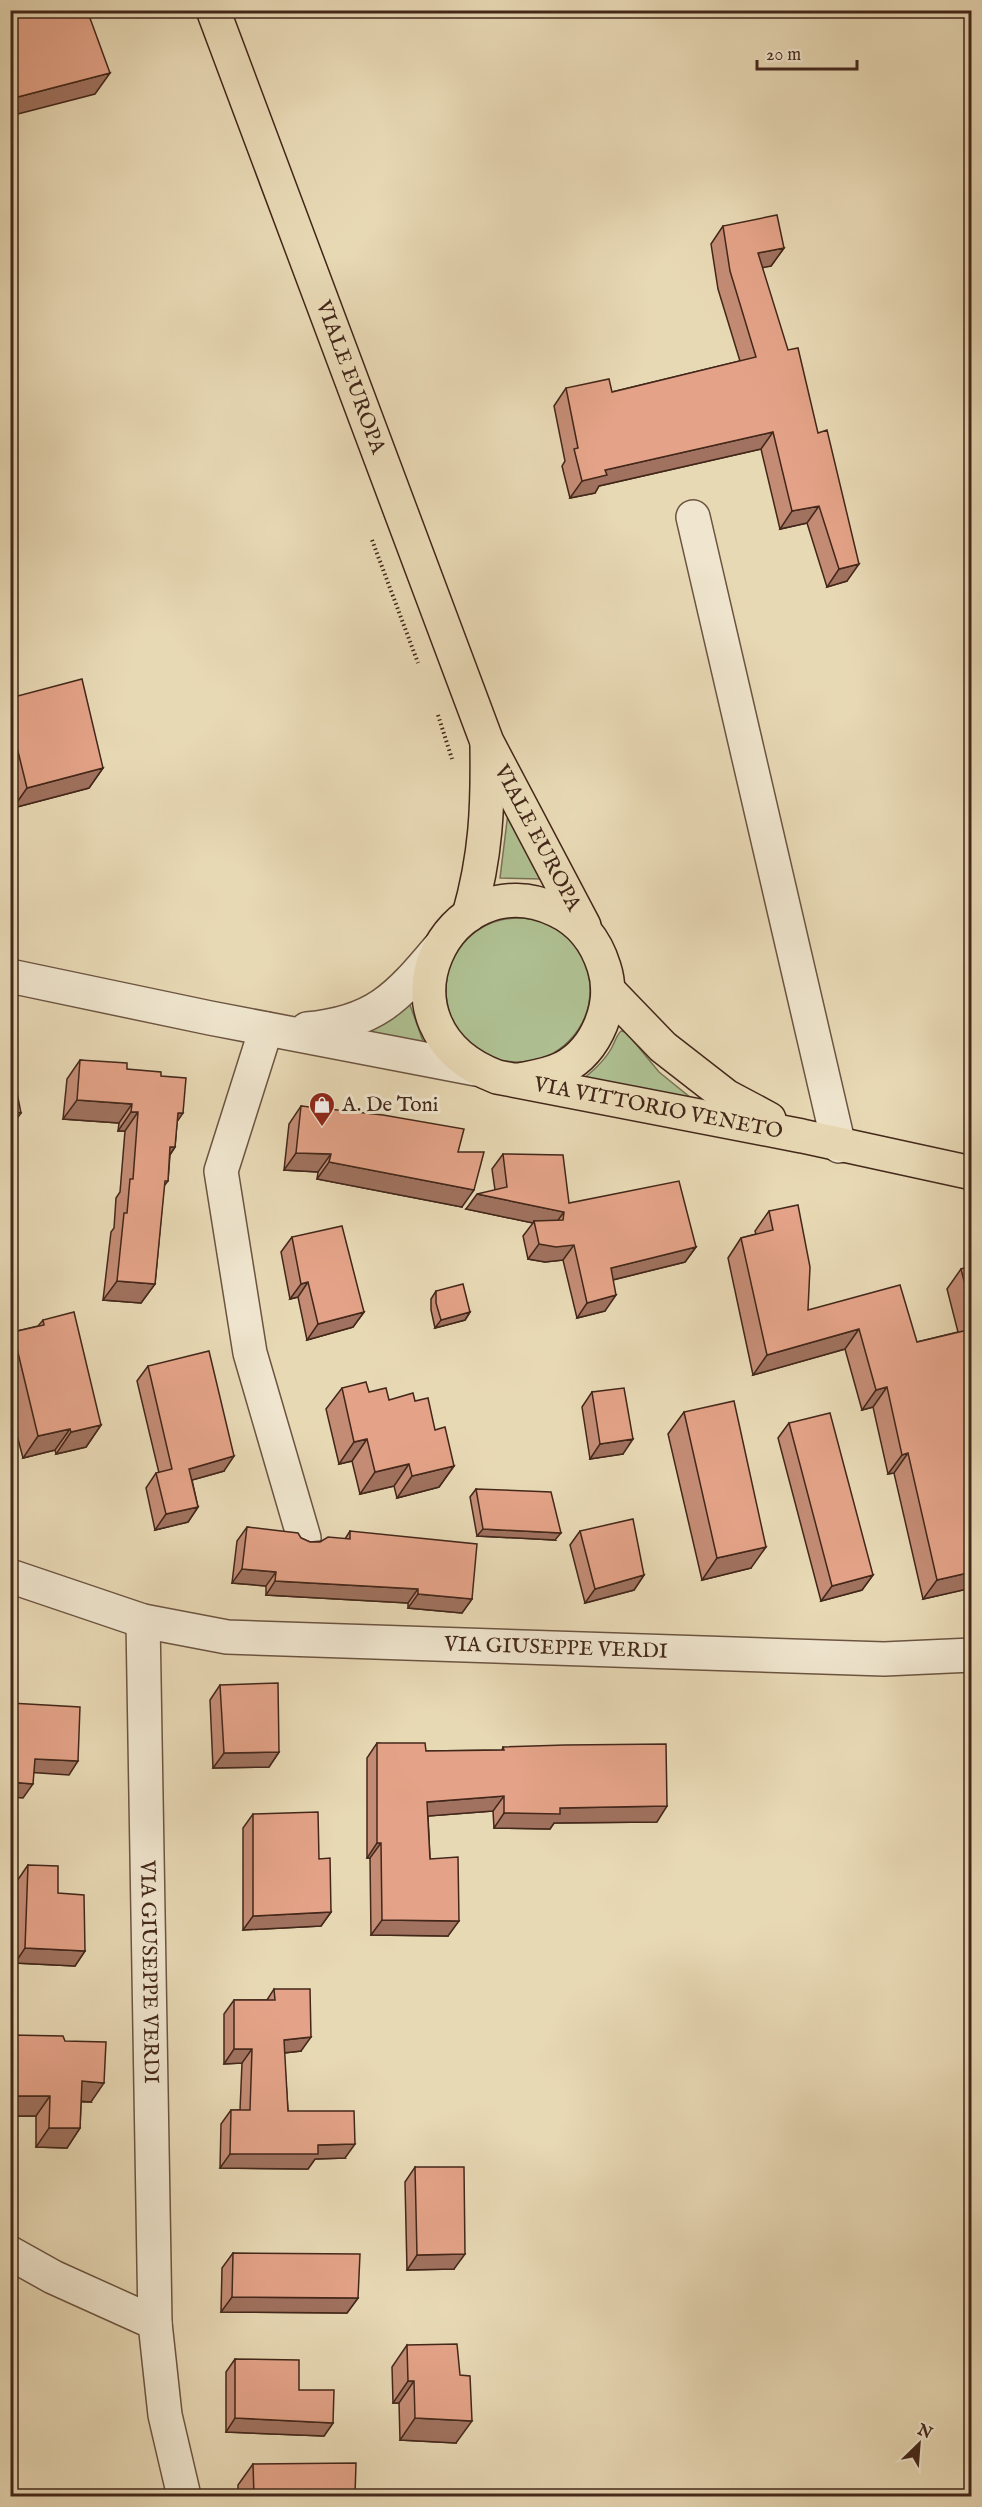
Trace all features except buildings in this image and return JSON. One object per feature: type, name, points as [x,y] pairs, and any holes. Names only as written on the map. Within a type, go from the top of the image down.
[{"type":"main road","name":"VIALE EUROPA","points":[[213,10],[487,742],[588,933]]},
{"type":"main road","name":"VIALE EUROPA","points":[[469,915],[480,876],[486,834],[487,742]]},
{"type":"main road","name":"VIA VITTORIO VENETO","points":[[519,1080],[542,1076],[563,1068],[582,1053],[596,1035],[605,1013],[608,990],[606,970],[599,951],[588,933],[568,915],[544,904],[527,902],[492,904],[469,915],[451,930],[438,949],[429,975],[429,1003],[438,1030],[454,1052],[476,1069],[497,1077],[802,1136],[839,1146],[972,1173]]},
{"type":"main road","name":"VIA VITTORIO VENETO","points":[[608,990],[663,1047],[726,1096],[802,1136]]},
{"type":"street","points":[[693,517],[839,1146]]},
{"type":"street","name":"VIA VITTORIO VENETO","points":[[274,1030],[328,1027],[373,1012],[405,989],[438,949]]},
{"type":"street","name":"VIA VITTORIO VENETO","points":[[10,976],[476,1069]]},
{"type":"street","points":[[274,1030],[221,1171],[250,1353],[304,1538]]},
{"type":"street","name":"VIA GIUSEPPE VERDI","points":[[10,1576],[143,1620],[227,1637],[884,1659],[972,1655]]},
{"type":"street","name":"VIA GIUSEPPE VERDI","points":[[143,1620],[155,2323],[165,2415],[184,2496]]},
{"type":"street","points":[[10,2253],[52,2277],[155,2323]]},
{"type":"path","points":[[369,530],[422,674]]},
{"type":"path","points":[[435,706],[455,770]]},
{"type":"green space","points":[[508,813],[542,879],[500,878]]},
{"type":"green space","points":[[518,918],[546,923],[569,939],[585,962],[590,990],[585,1018],[569,1041],[546,1057],[518,1062],[490,1057],[467,1041],[451,1018],[446,990],[451,962],[467,939],[490,923]]},
{"type":"green space","points":[[404,1002],[410,1005],[428,1055],[338,1040]]},
{"type":"green space","points":[[621,1031],[626,1032],[659,1072],[691,1098],[576,1085],[604,1059]]},
{"type":"place","name":"A. De Toni","points":[[322,1128]]}]
